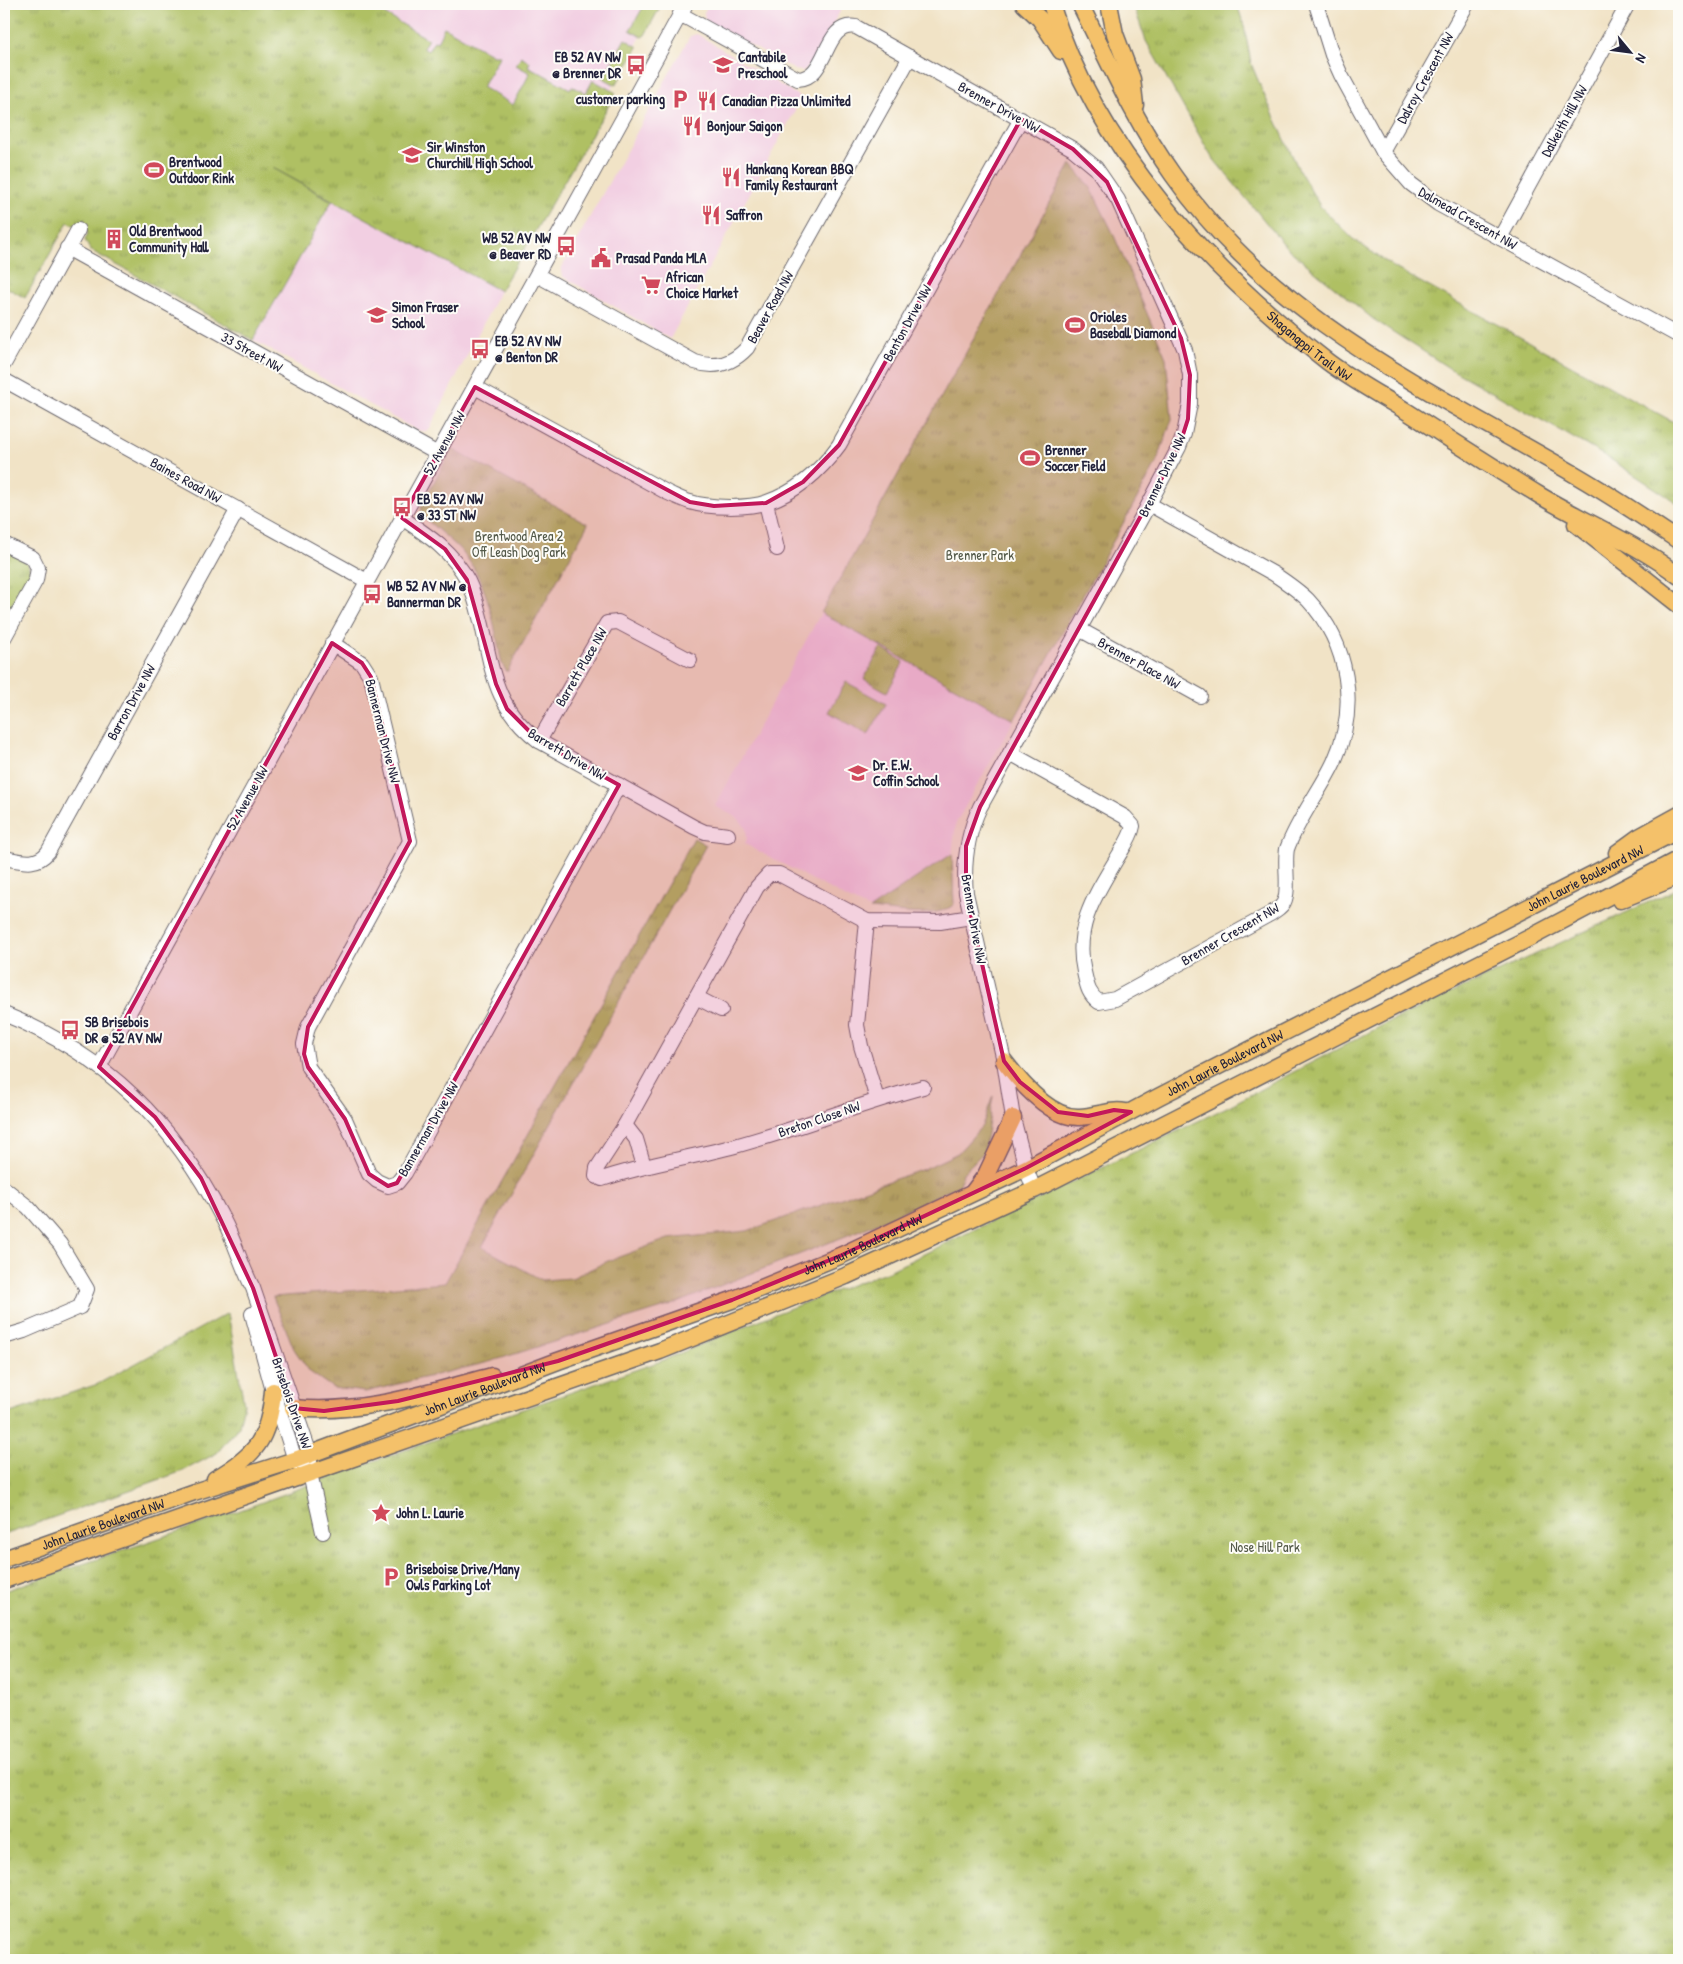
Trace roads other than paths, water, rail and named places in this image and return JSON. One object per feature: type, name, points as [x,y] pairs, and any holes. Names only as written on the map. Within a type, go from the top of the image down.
[{"type":"main road","points":[[1024,4],[1040,18],[1091,95]]},
{"type":"main road","name":"Shaganappi Trail NW","points":[[1051,4],[1072,57],[1100,114],[1119,144],[1152,190],[1202,249],[1229,277],[1330,363],[1541,496],[1606,531],[1679,576]]},
{"type":"main road","name":"Shaganappi Trail NW","points":[[1080,4],[1136,117],[1173,176],[1216,229],[1300,308],[1343,339],[1440,399],[1576,475],[1679,541]]},
{"type":"main road","points":[[1109,4],[1115,34],[1123,60],[1132,79],[1136,117]]},
{"type":"main road","points":[[1541,496],[1679,605]]},
{"type":"main road","points":[[1583,879],[1639,837],[1679,815]]},
{"type":"main road","name":"John Laurie Boulevard NW","points":[[4,1559],[194,1492],[302,1457],[558,1361],[722,1303],[842,1255],[1026,1168],[1167,1092],[1679,830]]},
{"type":"main road","name":"John Laurie Boulevard NW","points":[[4,1580],[660,1351],[846,1276],[1034,1190],[1537,934],[1679,859]]},
{"type":"main road","points":[[1537,934],[1679,876]]},
{"type":"main road","points":[[1004,1062],[1020,1082],[1037,1098],[1058,1112],[1078,1118],[1114,1110],[1131,1112]]},
{"type":"main road","points":[[972,1194],[986,1175],[1013,1118]]},
{"type":"main road","points":[[293,1408],[324,1411],[368,1407],[558,1361]]},
{"type":"main road","points":[[194,1492],[243,1461],[263,1437],[271,1416],[273,1391]]},
{"type":"street","name":"Dalmead Crescent NW","points":[[1316,4],[1332,55],[1341,75],[1383,152],[1411,184],[1438,204],[1679,336]]},
{"type":"street","name":"Dalroy Crescent NW","points":[[1383,152],[1467,4]]},
{"type":"street","name":"Dalkeith Hill NW","points":[[1500,238],[1628,4]]},
{"type":"street","name":"Brenner Drive NW","points":[[683,9],[798,79],[810,76],[815,71],[835,36],[846,27],[856,27],[1073,148],[1089,161],[1107,182],[1118,200],[1181,338],[1190,375],[1191,390],[1188,419],[1179,448],[980,807],[972,824],[966,846],[965,882],[971,917],[1004,1062],[1013,1118],[1026,1168],[1034,1190]]},
{"type":"street","name":"52 Avenue NW","points":[[99,1067],[683,9]]},
{"type":"street","name":"Beaver Road NW","points":[[536,275],[695,362],[709,366],[719,366],[735,359],[747,348],[910,57]]},
{"type":"street","name":"Benton Drive NW","points":[[475,387],[660,488],[690,502],[714,506],[766,503],[803,482],[830,457],[839,445],[1021,119]]},
{"type":"street","points":[[4,364],[78,230]]},
{"type":"street","name":"33 Street NW","points":[[67,248],[438,454]]},
{"type":"street","name":"Baines Road NW","points":[[4,380],[367,581]]},
{"type":"street","points":[[766,503],[777,549]]},
{"type":"street","name":"Brenner Crescent NW","points":[[1010,753],[1125,817],[1133,826],[1129,838],[1092,900],[1083,929],[1080,949],[1088,990],[1092,997],[1100,1002],[1116,999],[1272,913],[1284,904],[1286,896],[1285,860],[1287,849],[1333,763],[1344,730],[1348,709],[1348,693],[1346,671],[1341,654],[1336,640],[1322,618],[1293,587],[1274,574],[1149,504]]},
{"type":"street","name":"Barron Drive NW","points":[[4,858],[30,863],[37,862],[48,852],[238,509]]},
{"type":"street","name":"Barrett Drive NW","points":[[402,518],[440,545],[453,558],[462,571],[477,604],[492,672],[500,694],[507,709],[521,726],[539,741],[705,832],[728,835]]},
{"type":"street","points":[[4,544],[33,558],[38,568],[36,580],[4,638]]},
{"type":"street","name":"Barrett Place NW","points":[[539,741],[607,623],[618,622],[690,660]]},
{"type":"street","name":"Brenner Place NW","points":[[1079,629],[1200,696]]},
{"type":"street","name":"Bannerman Drive NW","points":[[332,643],[362,663],[371,678],[410,841],[308,1027],[305,1036],[304,1054],[308,1067],[345,1119],[369,1174],[377,1181],[388,1186],[396,1183],[405,1173],[619,785]]},
{"type":"street","name":"Breton Close NW","points":[[867,921],[857,1025],[861,1046],[877,1099],[743,1144],[644,1166],[602,1178],[596,1176],[597,1168],[625,1125],[757,887],[769,874],[779,874],[867,921],[940,922],[971,917]]},
{"type":"street","points":[[696,997],[721,1010]]},
{"type":"street","name":"Brisebois Drive NW","points":[[4,1014],[46,1033],[99,1067],[137,1099],[187,1156],[224,1221],[243,1269],[254,1288],[293,1408],[302,1457]]},
{"type":"street","points":[[877,1099],[923,1087]]},
{"type":"street","points":[[625,1125],[636,1139],[644,1166]]},
{"type":"street","points":[[4,1188],[28,1207],[60,1244],[87,1289],[80,1308],[4,1336]]},
{"type":"street","name":"Brisebois Drive NW","points":[[243,1269],[244,1289],[273,1391],[310,1474]]},
{"type":"street","points":[[310,1474],[323,1532]]},
{"type":"place","name":"EB 52 AV NW @ Brenner DR","points":[[636,65]]},
{"type":"place","name":"Cantabile Preschool","points":[[723,65]]},
{"type":"place","name":"customer parking","points":[[680,99]]},
{"type":"place","name":"Canadian Pizza Unlimited","points":[[707,101]]},
{"type":"place","name":"Bonjour Saigon","points":[[692,126]]},
{"type":"place","name":"Sir Winston Churchill High School","points":[[412,155]]},
{"type":"place","name":"Brentwood Outdoor Rink","points":[[154,170]]},
{"type":"place","name":"Hankang Korean BBQ Family Restaurant","points":[[731,177]]},
{"type":"place","name":"Saffron","points":[[711,215]]},
{"type":"place","name":"Old Brentwood Community Hall","points":[[114,239]]},
{"type":"place","name":"WB 52 AV NW @ Beaver RD","points":[[566,246]]},
{"type":"place","name":"Prasad Panda MLA","points":[[601,258]]},
{"type":"place","name":"African Choice Market","points":[[651,285]]},
{"type":"place","name":"Simon Fraser School","points":[[377,315]]},
{"type":"place","name":"Orioles Baseball Diamond","points":[[1075,325]]},
{"type":"place","name":"EB 52 AV NW @ Benton DR","points":[[480,349]]},
{"type":"place","name":"Brenner Soccer Field","points":[[1030,458]]},
{"type":"place","name":"EB 52 AV NW @ 33 ST NW","points":[[402,507]]},
{"type":"place","name":"WB 52 AV NW @ Bannerman DR","points":[[372,594]]},
{"type":"place","name":"Dr. E.W. Coffin School","points":[[858,773]]},
{"type":"place","name":"SB Brisebois DR @ 52 AV NW","points":[[70,1030]]},
{"type":"place","name":"John L. Laurie","points":[[381,1513]]},
{"type":"place","name":"Briseboise Drive/Many Owls Parking Lot","points":[[391,1577]]},
{"type":"park label","name":"Brentwood Area 2 Off Leash Dog Park","points":[[519,544]]},
{"type":"park label","name":"Brenner Park","points":[[980,555]]},
{"type":"park label","name":"Nose Hill Park","points":[[1265,1547]]}]
